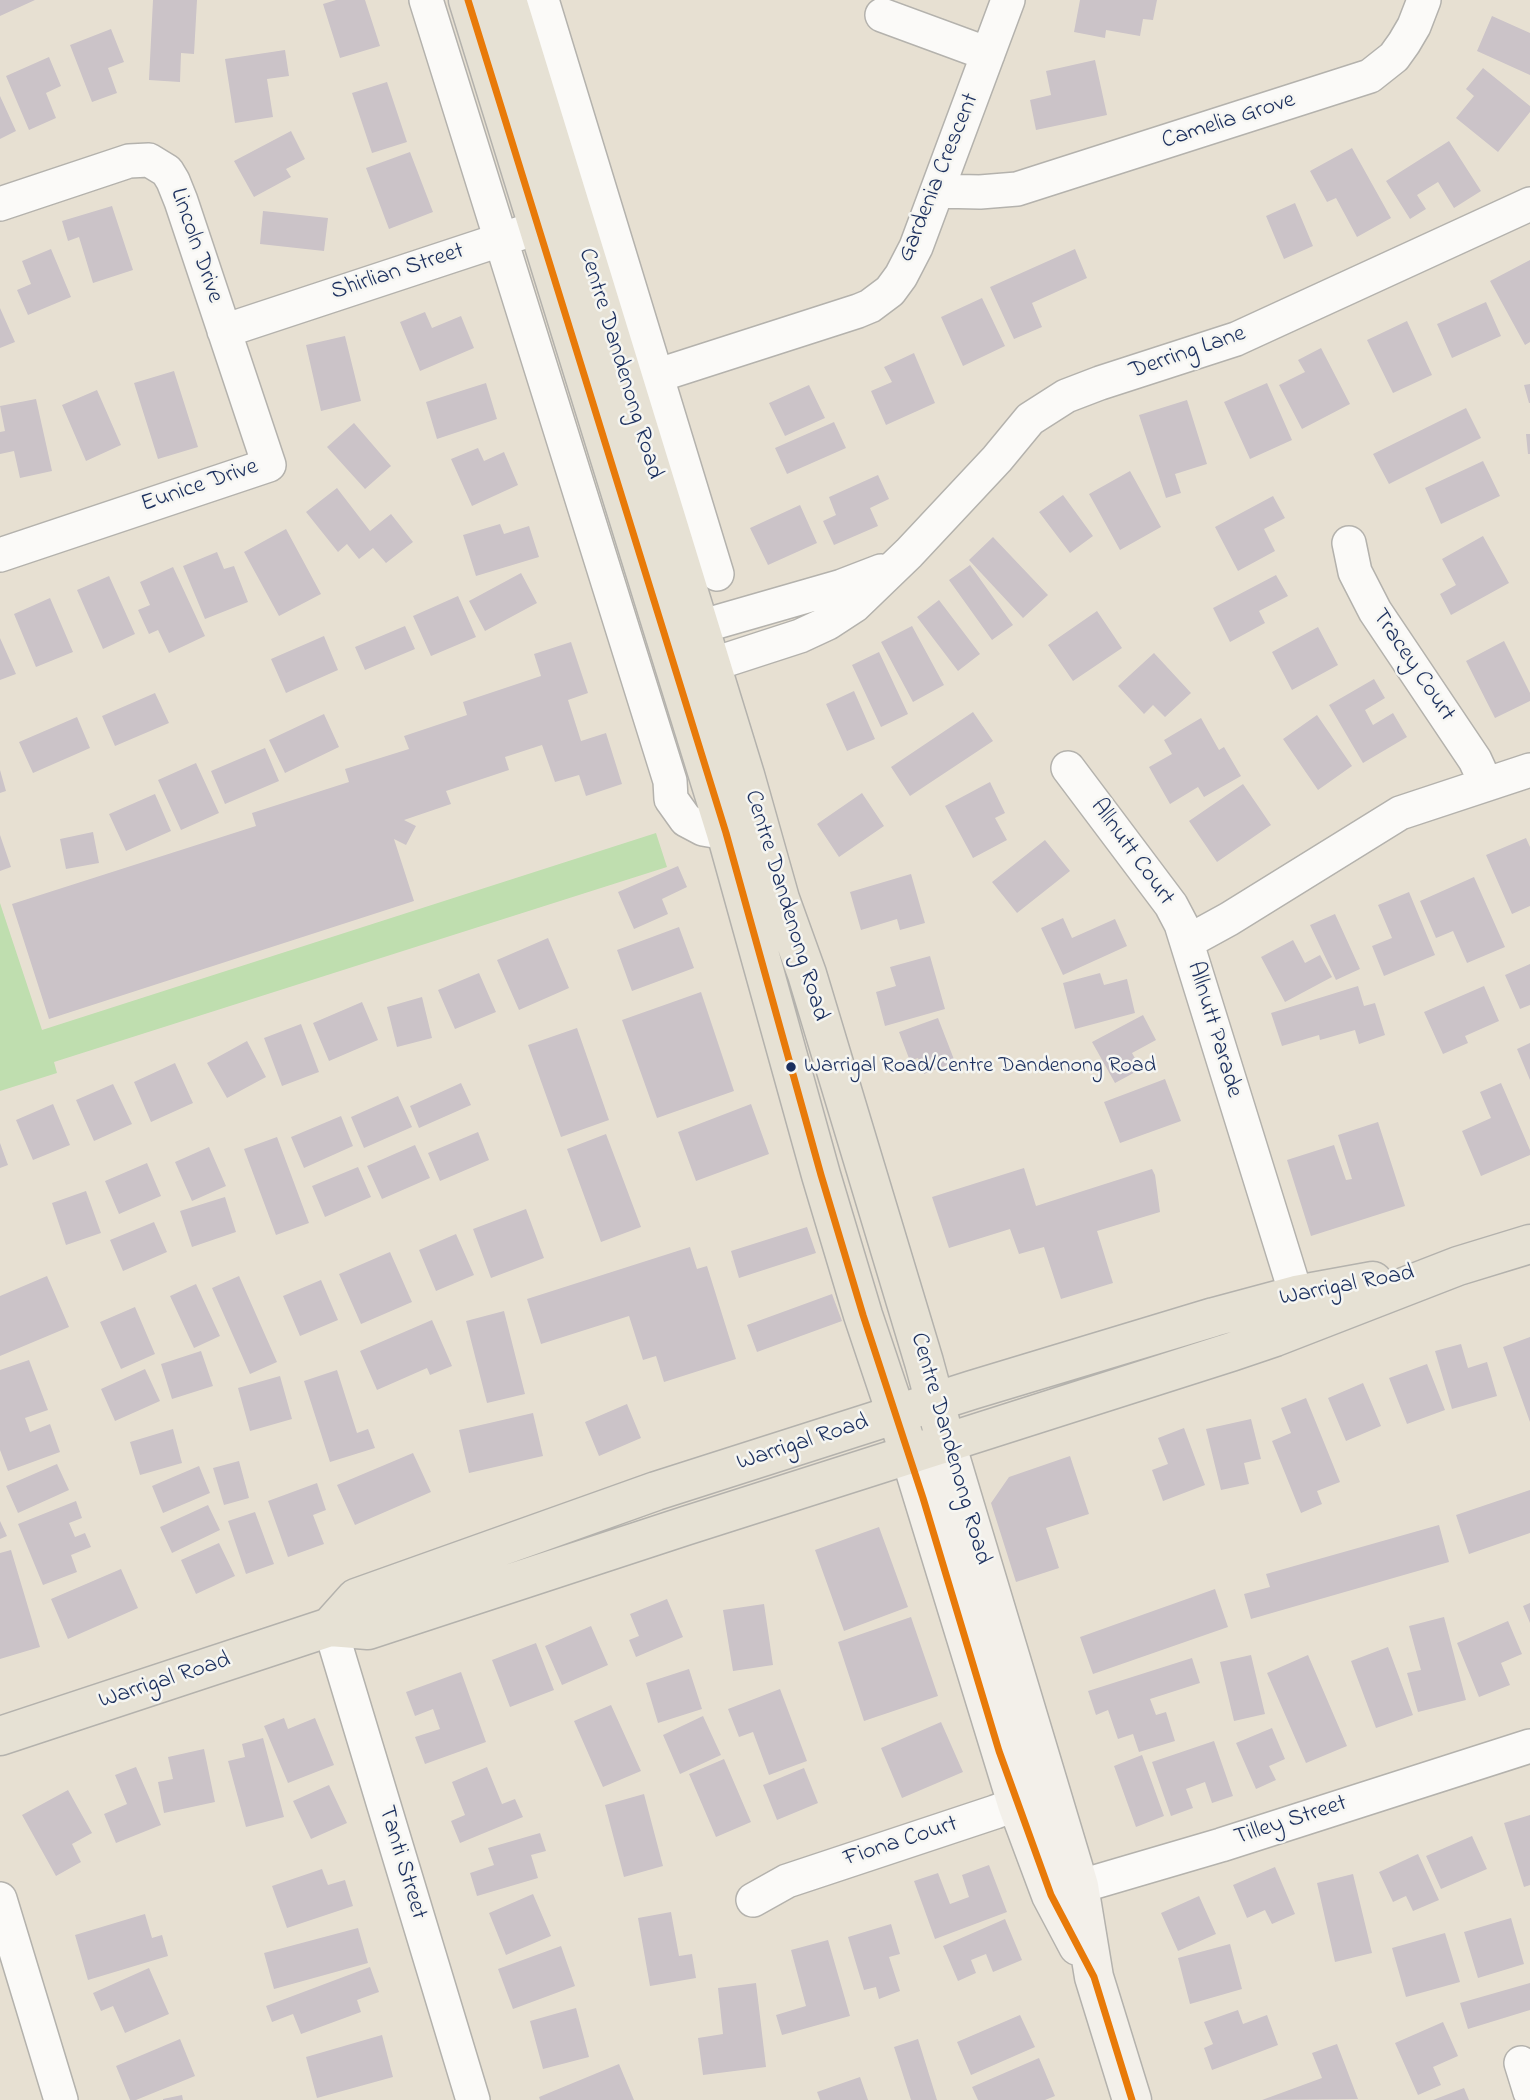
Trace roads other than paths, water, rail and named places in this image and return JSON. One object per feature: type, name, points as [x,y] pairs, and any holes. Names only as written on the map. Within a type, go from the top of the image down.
[{"type":"main road","name":"Centre Dandenong Road","points":[[468,0],[556,222],[625,386],[694,671],[726,833],[821,1175],[896,1415],[1033,1798],[1094,1977],[1132,2100]]},
{"type":"main road","name":"Centre Dandenong Road","points":[[507,0],[556,222]]},
{"type":"main road","name":"Centre Dandenong Road","points":[[694,671],[745,775],[777,888],[807,974],[946,1443],[1033,1798]]},
{"type":"main road","name":"Warrigal Road","points":[[330,1627],[356,1598],[656,1490],[1162,1333],[1301,1310],[1530,1244]]},
{"type":"main road","name":"Warrigal Road","points":[[0,1736],[330,1627],[368,1630],[1231,1352],[1301,1310]]},
{"type":"street","name":"Centre Dandenong Road","points":[[542,0],[625,386],[717,574]]},
{"type":"street","name":"Gardenia Crescent","points":[[625,386],[847,315],[870,306],[890,291],[916,247],[1008,0]]},
{"type":"street","name":"Camelia Grove","points":[[937,191],[1006,191],[1030,185],[1370,76],[1394,57],[1404,43],[1424,0]]},
{"type":"street","name":"Centre Dandenong Road","points":[[430,2],[670,781],[671,799],[686,820],[703,829],[726,833]]},
{"type":"street","points":[[882,15],[988,54]]},
{"type":"street","points":[[949,158],[996,190]]},
{"type":"street","name":"Lincoln Drive","points":[[0,204],[129,161],[149,160],[158,164],[167,170],[177,191],[224,331]]},
{"type":"street","name":"Derring Lane","points":[[694,671],[800,636],[828,624],[854,606],[916,546],[1030,419],[1066,396],[1236,339],[1530,204]]},
{"type":"street","name":"Shirlian Street","points":[[224,331],[556,222]]},
{"type":"street","name":"Eunice Drive","points":[[0,555],[269,465],[224,331]]},
{"type":"street","name":"Tracey Court","points":[[1349,543],[1355,572],[1375,611],[1475,760],[1486,784]]},
{"type":"street","name":"Derring Lane","points":[[683,632],[842,586],[894,566]]},
{"type":"street","name":"Allnutt Court","points":[[1068,768],[1171,905],[1187,942]]},
{"type":"street","name":"Allnutt Parade","points":[[1301,1310],[1187,942],[1229,919],[1399,813],[1530,770]]},
{"type":"street","name":"Tanti Street","points":[[330,1627],[473,2100]]},
{"type":"street","name":"Tilley Street","points":[[1065,1891],[1221,1845],[1530,1746]]},
{"type":"street","name":"Fiona Court","points":[[753,1900],[787,1881],[1033,1798]]},
{"type":"street","points":[[0,1899],[61,2100]]},
{"type":"place","name":"Warrigal Road/Centre Dandenong Road","points":[[791,1067]]}]
